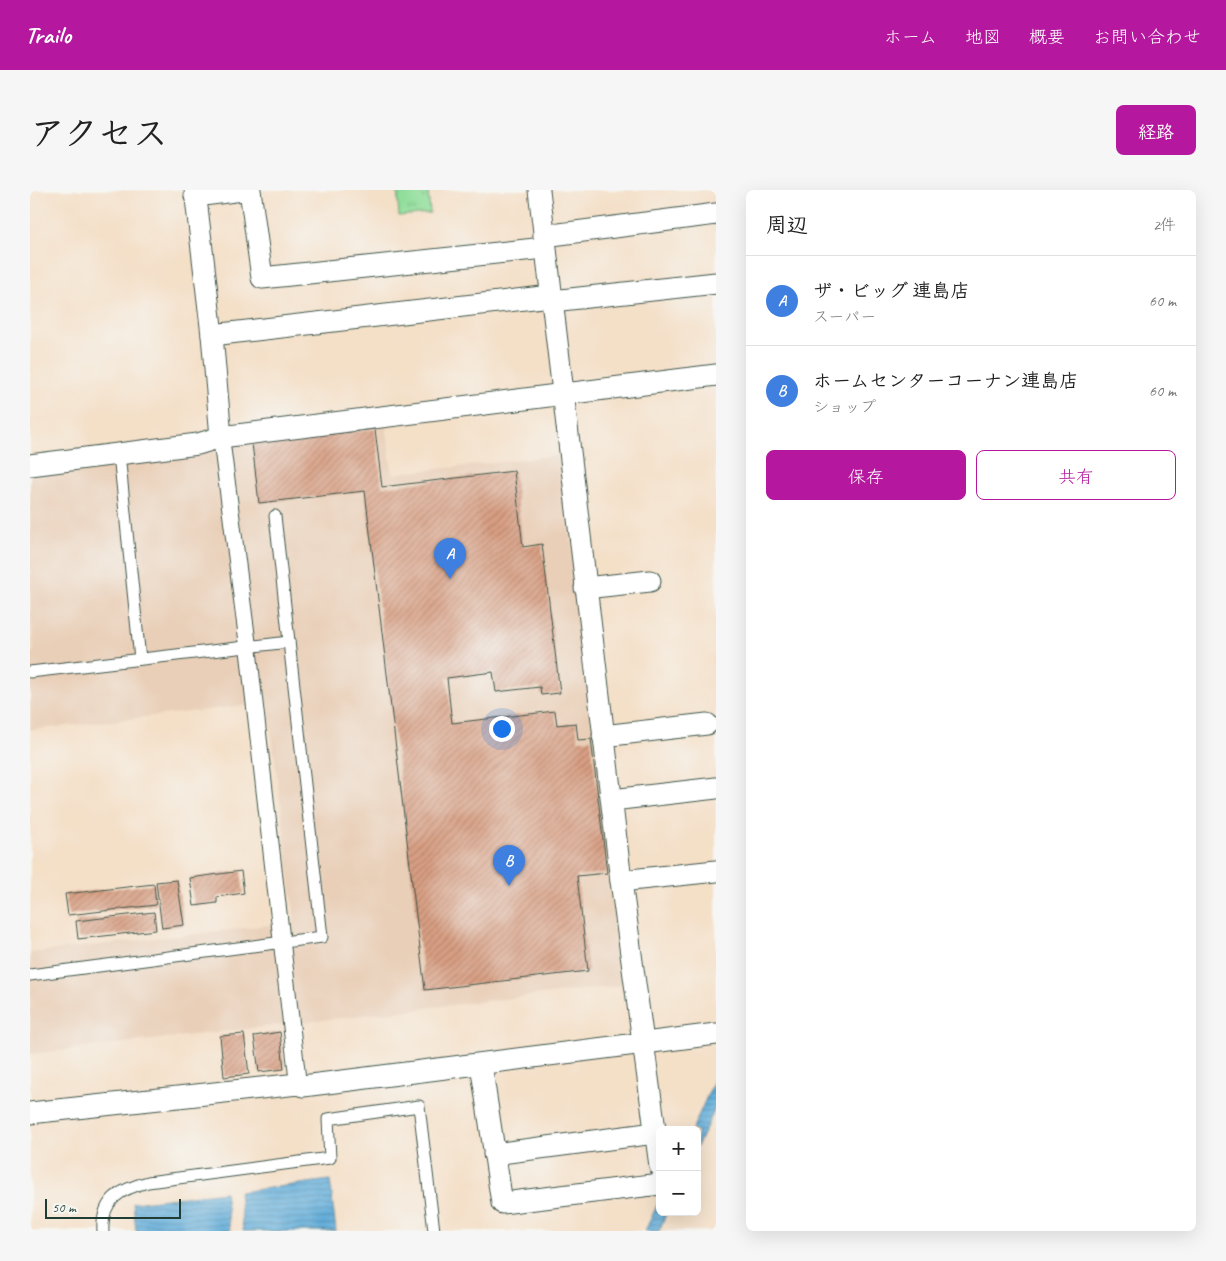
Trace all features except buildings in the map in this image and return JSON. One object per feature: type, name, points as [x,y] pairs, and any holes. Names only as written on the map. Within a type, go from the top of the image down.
[{"type":"street","points":[[243,190],[195,193],[212,335],[221,437],[248,646],[298,1084]]},
{"type":"street","points":[[250,190],[262,278],[544,242],[716,214]]},
{"type":"street","points":[[494,1154],[656,1133],[641,1043],[585,588],[539,190]]},
{"type":"street","points":[[212,335],[552,298],[716,283]]},
{"type":"street","points":[[30,464],[198,444],[221,437],[563,392],[716,375]]},
{"type":"street","points":[[585,588],[650,581]]},
{"type":"street","points":[[603,736],[708,724]]},
{"type":"street","points":[[612,800],[716,788]]},
{"type":"street","points":[[621,881],[716,871]]},
{"type":"street","points":[[30,1113],[298,1084],[303,1086],[716,1034]]},
{"type":"street","points":[[481,1064],[502,1203],[656,1184]]},
{"type":"lane","points":[[118,454],[140,659]]},
{"type":"lane","points":[[30,975],[322,937],[275,516]]},
{"type":"lane","points":[[30,672],[289,642]]},
{"type":"lane","points":[[103,1231],[102,1218],[106,1208],[114,1197],[126,1188],[148,1182],[330,1158],[328,1119],[419,1106],[434,1231]]},
{"type":"shaded area","points":[[386,423],[392,474],[561,455],[624,985],[30,1054],[30,953],[295,922],[268,703],[30,730],[30,652],[34,651],[30,613],[30,473],[216,451],[237,440]]},
{"type":"green space","points":[[397,190],[428,190],[430,213],[399,216]]},
{"type":"water","points":[[716,1076],[716,1107],[701,1139],[701,1126],[694,1126]]},
{"type":"water","points":[[330,1180],[336,1231],[243,1231],[239,1192]]},
{"type":"water","points":[[225,1192],[230,1231],[136,1231],[133,1203]]},
{"type":"water","points":[[656,1208],[656,1216],[665,1216],[659,1231],[645,1231]]},
{"type":"place","name":"ザ・ビッグ 連島店","points":[[450,579]]},
{"type":"place","name":"ホームセンターコーナン連島店","points":[[509,886]]}]
